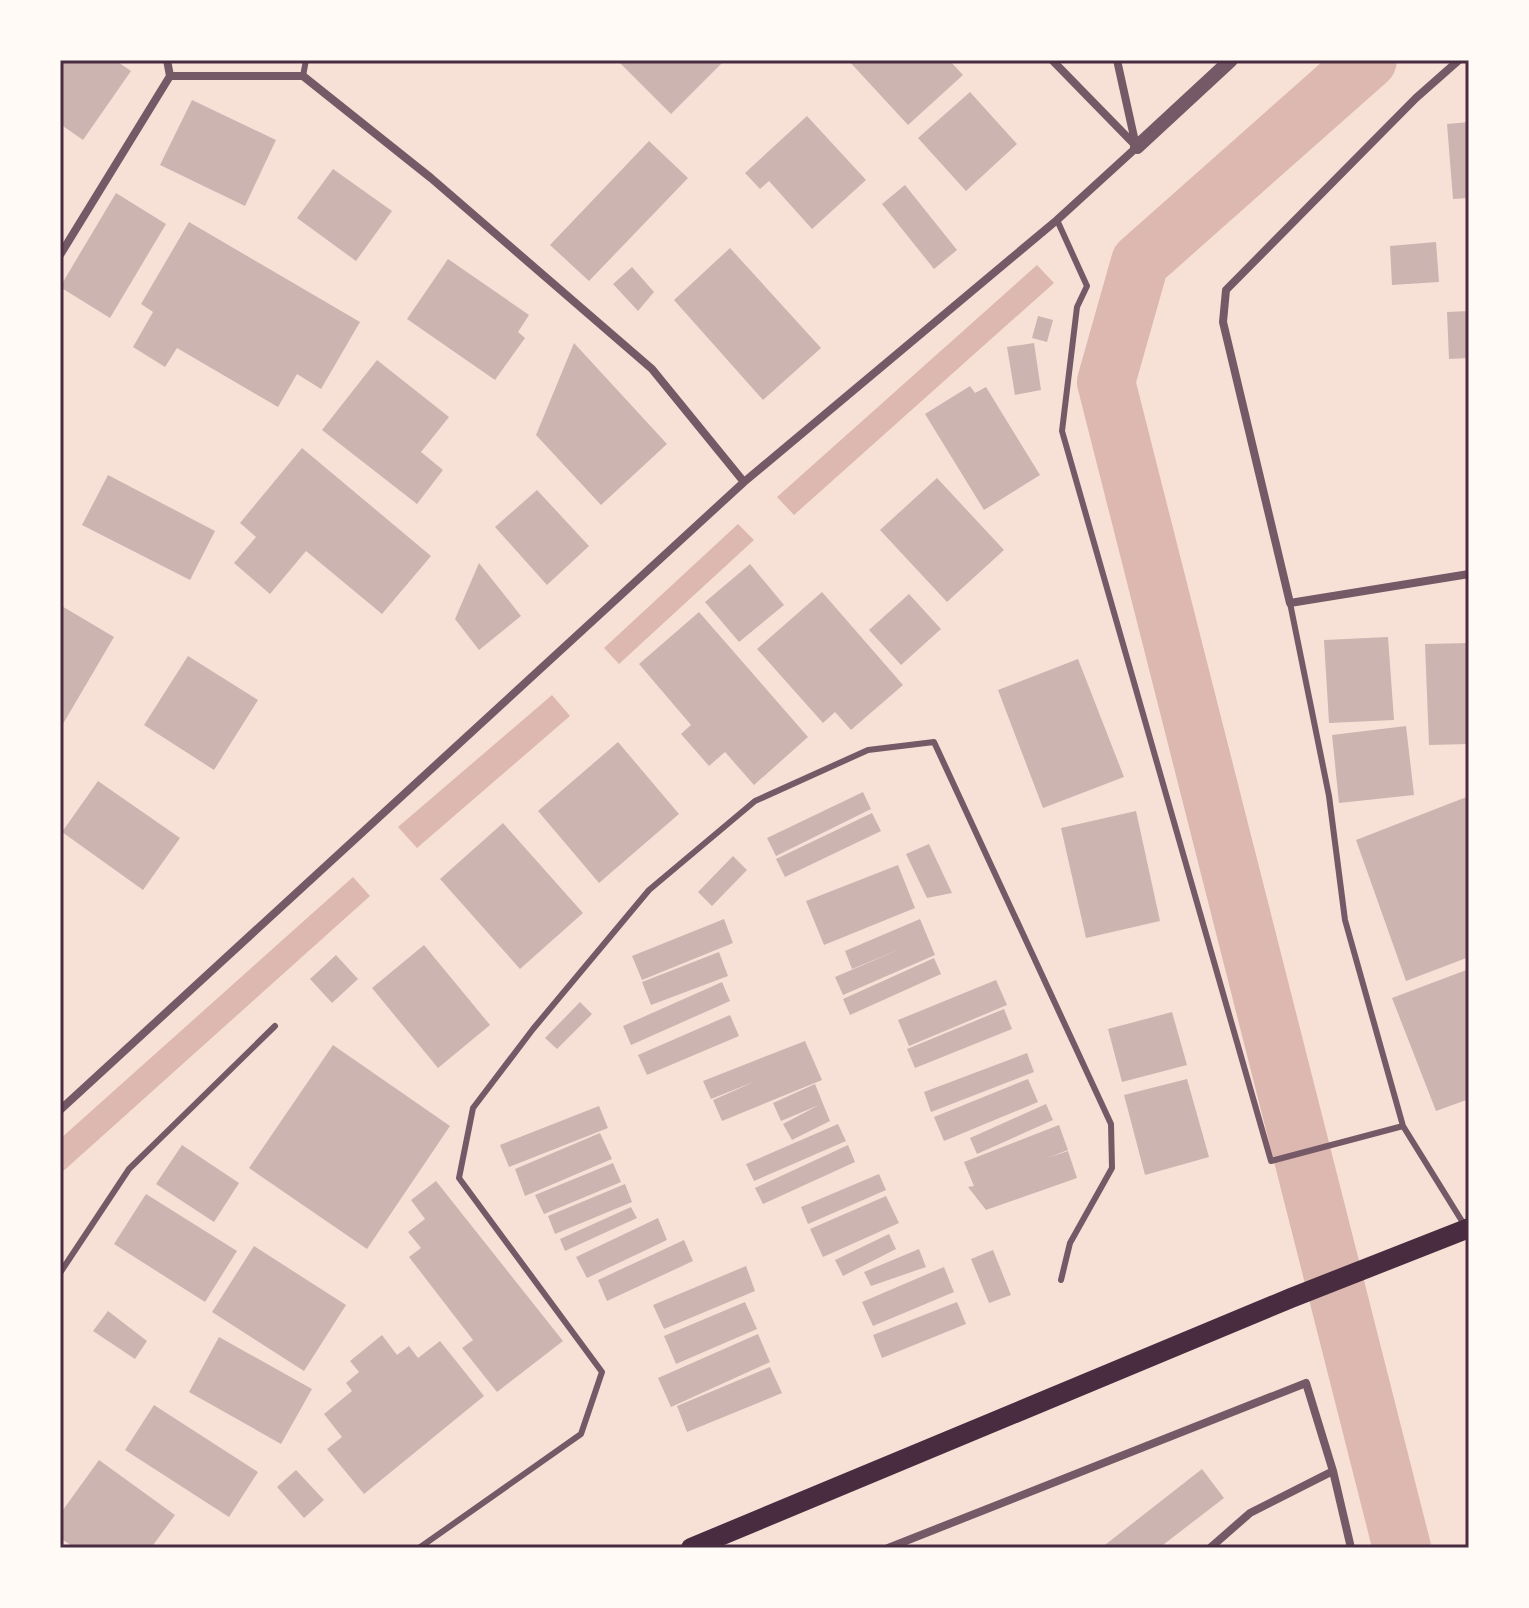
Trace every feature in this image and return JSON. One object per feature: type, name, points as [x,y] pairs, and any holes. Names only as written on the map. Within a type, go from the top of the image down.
[{"type":"main road","points":[[691,1548],[1291,1298],[1468,1229]]},
{"type":"street","points":[[60,255],[170,76],[167,60]]},
{"type":"street","points":[[1052,60],[1137,147]]},
{"type":"street","points":[[1117,60],[1137,147]]},
{"type":"street","points":[[60,1110],[744,482],[1057,220],[1231,60]]},
{"type":"street","points":[[1459,60],[1416,98],[1226,290],[1223,322],[1290,603],[1469,574]]},
{"type":"street","points":[[170,76],[303,76],[431,178],[652,369],[744,482]]},
{"type":"street","points":[[888,1548],[1306,1383],[1333,1471],[1351,1548]]},
{"type":"street","points":[[1210,1548],[1250,1513],[1333,1471]]},
{"type":"lane","points":[[303,76],[306,60]]},
{"type":"lane","points":[[1057,220],[1087,286],[1077,307],[1062,431],[1271,1161],[1403,1126]]},
{"type":"lane","points":[[1290,603],[1329,796],[1345,920],[1403,1126],[1468,1229]]},
{"type":"lane","points":[[419,1548],[581,1434],[602,1372],[459,1178],[473,1108],[533,1029],[649,890],[755,801],[868,750],[934,742],[1111,1124],[1112,1168],[1070,1243],[1061,1280]]},
{"type":"lane","points":[[60,1273],[129,1169],[275,1026]]},
{"type":"shaded area","points":[[1037,265],[1054,283],[794,515],[777,497]]},
{"type":"shaded area","points":[[738,524],[754,540],[619,664],[604,648]]},
{"type":"shaded area","points":[[552,695],[570,716],[417,848],[398,827]]},
{"type":"shaded area","points":[[353,877],[370,896],[60,1174],[60,1139]]},
{"type":"building","points":[[60,60],[115,60],[131,71],[83,140],[60,124]]},
{"type":"building","points":[[617,60],[725,60],[671,114]]},
{"type":"building","points":[[848,60],[949,60],[963,75],[908,125]]},
{"type":"building","points":[[970,92],[1017,144],[966,191],[918,138]]},
{"type":"building","points":[[192,100],[276,140],[245,206],[160,165]]},
{"type":"building","points":[[807,116],[866,180],[812,229],[769,181],[760,189],[745,173]]},
{"type":"building","points":[[1469,122],[1469,198],[1453,199],[1447,124]]},
{"type":"building","points":[[649,141],[688,178],[589,281],[550,245]]},
{"type":"building","points":[[333,169],[392,211],[356,261],[297,218]]},
{"type":"building","points":[[905,185],[957,250],[934,269],[882,204]]},
{"type":"building","points":[[116,193],[166,224],[110,318],[60,287]]},
{"type":"building","points":[[189,222],[360,322],[321,389],[297,374],[278,407],[177,348],[165,367],[133,347],[153,312],[141,304]]},
{"type":"building","points":[[1436,242],[1439,282],[1392,285],[1390,246]]},
{"type":"building","points":[[730,248],[821,348],[763,400],[674,300]]},
{"type":"building","points":[[448,259],[529,315],[518,332],[525,338],[495,380],[407,319]]},
{"type":"building","points":[[632,267],[654,292],[638,311],[613,284]]},
{"type":"building","points":[[1469,311],[1469,358],[1449,359],[1447,312]]},
{"type":"building","points":[[1038,316],[1053,320],[1047,342],[1032,338]]},
{"type":"building","points":[[574,343],[667,444],[601,505],[536,435]]},
{"type":"building","points":[[1034,343],[1041,390],[1015,395],[1007,347]]},
{"type":"building","points":[[377,360],[449,417],[421,452],[443,470],[417,504],[322,430]]},
{"type":"building","points":[[970,386],[975,393],[986,387],[1040,475],[984,510],[925,414]]},
{"type":"building","points":[[302,448],[431,556],[382,614],[306,551],[270,594],[234,563],[256,537],[240,523]]},
{"type":"building","points":[[108,475],[215,531],[190,580],[82,525]]},
{"type":"building","points":[[937,478],[1004,550],[947,602],[880,530]]},
{"type":"building","points":[[537,490],[589,546],[547,585],[495,527]]},
{"type":"building","points":[[479,563],[521,616],[479,650],[455,619]]},
{"type":"building","points":[[750,564],[784,605],[739,642],[705,602]]},
{"type":"building","points":[[822,592],[903,685],[851,730],[835,712],[823,723],[757,649]]},
{"type":"building","points":[[909,594],[941,629],[901,665],[869,630]]},
{"type":"building","points":[[60,605],[114,637],[60,729]]},
{"type":"building","points":[[699,612],[808,737],[754,785],[725,752],[709,766],[681,734],[691,725],[639,664]]},
{"type":"building","points":[[1388,637],[1394,720],[1329,723],[1324,640]]},
{"type":"building","points":[[1469,643],[1469,744],[1429,745],[1425,644]]},
{"type":"building","points":[[188,656],[258,700],[214,770],[144,725]]},
{"type":"building","points":[[1078,659],[1124,777],[1043,808],[998,690]]},
{"type":"building","points":[[1406,726],[1414,795],[1339,803],[1332,735]]},
{"type":"building","points":[[618,742],[679,814],[599,883],[538,811]]},
{"type":"building","points":[[98,781],[180,838],[143,890],[62,832]]},
{"type":"building","points":[[863,792],[871,809],[776,856],[767,838]]},
{"type":"building","points":[[1469,796],[1469,957],[1406,981],[1356,840]]},
{"type":"building","points":[[1136,811],[1160,921],[1086,938],[1061,828]]},
{"type":"building","points":[[872,813],[881,831],[785,877],[776,859]]},
{"type":"building","points":[[503,823],[583,913],[520,969],[440,879]]},
{"type":"building","points":[[929,844],[952,893],[927,898],[906,854]]},
{"type":"building","points":[[733,856],[747,870],[712,906],[698,892]]},
{"type":"building","points":[[898,865],[915,908],[824,945],[806,901]]},
{"type":"building","points":[[724,919],[733,943],[642,980],[632,956]]},
{"type":"building","points":[[920,919],[935,955],[843,995],[835,977],[905,947],[852,969],[845,951]]},
{"type":"building","points":[[424,945],[490,1025],[438,1068],[372,988]]},
{"type":"building","points":[[719,952],[728,976],[651,1005],[642,982]]},
{"type":"building","points":[[336,955],[358,979],[332,1003],[310,979]]},
{"type":"building","points":[[934,958],[941,974],[850,1015],[843,999]]},
{"type":"building","points":[[1469,969],[1469,1099],[1436,1111],[1392,998]]},
{"type":"building","points":[[996,980],[1007,1005],[909,1046],[898,1020]]},
{"type":"building","points":[[722,982],[730,1001],[631,1045],[623,1026]]},
{"type":"building","points":[[580,1002],[592,1014],[557,1049],[545,1038]]},
{"type":"building","points":[[1004,1009],[1012,1029],[915,1068],[907,1049]]},
{"type":"building","points":[[1172,1012],[1187,1065],[1122,1082],[1108,1029]]},
{"type":"building","points":[[730,1015],[739,1036],[647,1075],[638,1055]]},
{"type":"building","points":[[805,1041],[822,1080],[722,1121],[713,1100],[756,1081],[711,1099],[703,1081]]},
{"type":"building","points":[[333,1045],[450,1126],[367,1249],[249,1168]]},
{"type":"building","points":[[1027,1053],[1034,1072],[931,1112],[924,1092]]},
{"type":"building","points":[[1028,1079],[1038,1102],[944,1141],[934,1117]]},
{"type":"building","points":[[1187,1079],[1209,1157],[1145,1175],[1124,1095]]},
{"type":"building","points":[[815,1084],[830,1121],[792,1140],[783,1124],[819,1105],[781,1121],[773,1103]]},
{"type":"building","points":[[1046,1104],[1053,1120],[977,1154],[970,1138]]},
{"type":"building","points":[[599,1106],[608,1128],[509,1167],[500,1145]]},
{"type":"building","points":[[838,1124],[846,1141],[754,1181],[746,1164]]},
{"type":"building","points":[[1059,1125],[1068,1150],[1047,1158],[1068,1151],[1077,1178],[986,1210],[968,1187],[974,1186],[964,1162]]},
{"type":"building","points":[[600,1133],[612,1159],[525,1196],[515,1169]]},
{"type":"building","points":[[182,1145],[239,1183],[214,1222],[156,1184]]},
{"type":"building","points":[[848,1145],[855,1162],[763,1204],[755,1188]]},
{"type":"building","points":[[613,1163],[621,1182],[544,1214],[535,1195]]},
{"type":"building","points":[[879,1174],[886,1190],[808,1224],[801,1207]]},
{"type":"building","points":[[436,1181],[563,1341],[497,1392],[462,1348],[473,1340],[409,1257],[421,1248],[408,1232],[425,1219],[411,1200]]},
{"type":"building","points":[[625,1184],[632,1202],[555,1234],[548,1216]]},
{"type":"building","points":[[146,1194],[237,1251],[205,1302],[114,1244]]},
{"type":"building","points":[[886,1196],[899,1223],[823,1257],[810,1229]]},
{"type":"building","points":[[631,1207],[637,1218],[565,1251],[560,1239]]},
{"type":"building","points":[[658,1218],[667,1240],[587,1278],[576,1257]]},
{"type":"building","points":[[889,1234],[896,1249],[843,1276],[835,1260]]},
{"type":"building","points":[[684,1240],[693,1261],[607,1301],[598,1280]]},
{"type":"building","points":[[254,1246],[346,1305],[304,1371],[212,1312]]},
{"type":"building","points":[[919,1249],[926,1267],[871,1286],[864,1272]]},
{"type":"building","points":[[993,1250],[1011,1295],[989,1303],[971,1259]]},
{"type":"building","points":[[746,1266],[755,1291],[664,1329],[653,1305]]},
{"type":"building","points":[[944,1267],[954,1292],[873,1326],[862,1302]]},
{"type":"building","points":[[745,1302],[757,1329],[676,1364],[664,1336]]},
{"type":"building","points":[[957,1302],[966,1324],[882,1358],[873,1335]]},
{"type":"building","points":[[108,1311],[147,1341],[135,1359],[93,1331]]},
{"type":"building","points":[[758,1334],[770,1362],[671,1407],[658,1378]]},
{"type":"building","points":[[382,1335],[397,1355],[409,1346],[418,1358],[440,1341],[484,1396],[364,1494],[327,1449],[342,1437],[324,1414],[352,1391],[346,1383],[359,1372],[350,1361]]},
{"type":"building","points":[[219,1337],[312,1389],[281,1444],[189,1392]]},
{"type":"building","points":[[770,1367],[782,1393],[687,1432],[677,1406]]},
{"type":"building","points":[[154,1405],[258,1472],[229,1517],[125,1450]]},
{"type":"building","points":[[99,1460],[175,1515],[151,1548],[75,1548],[60,1538],[60,1514]]},
{"type":"building","points":[[1202,1469],[1224,1498],[1159,1548],[1101,1548]]},
{"type":"building","points":[[296,1470],[324,1500],[304,1518],[277,1487]]},
{"type":"waterway","points":[[1368,60],[1140,262],[1106,382],[1402,1548]]}]
